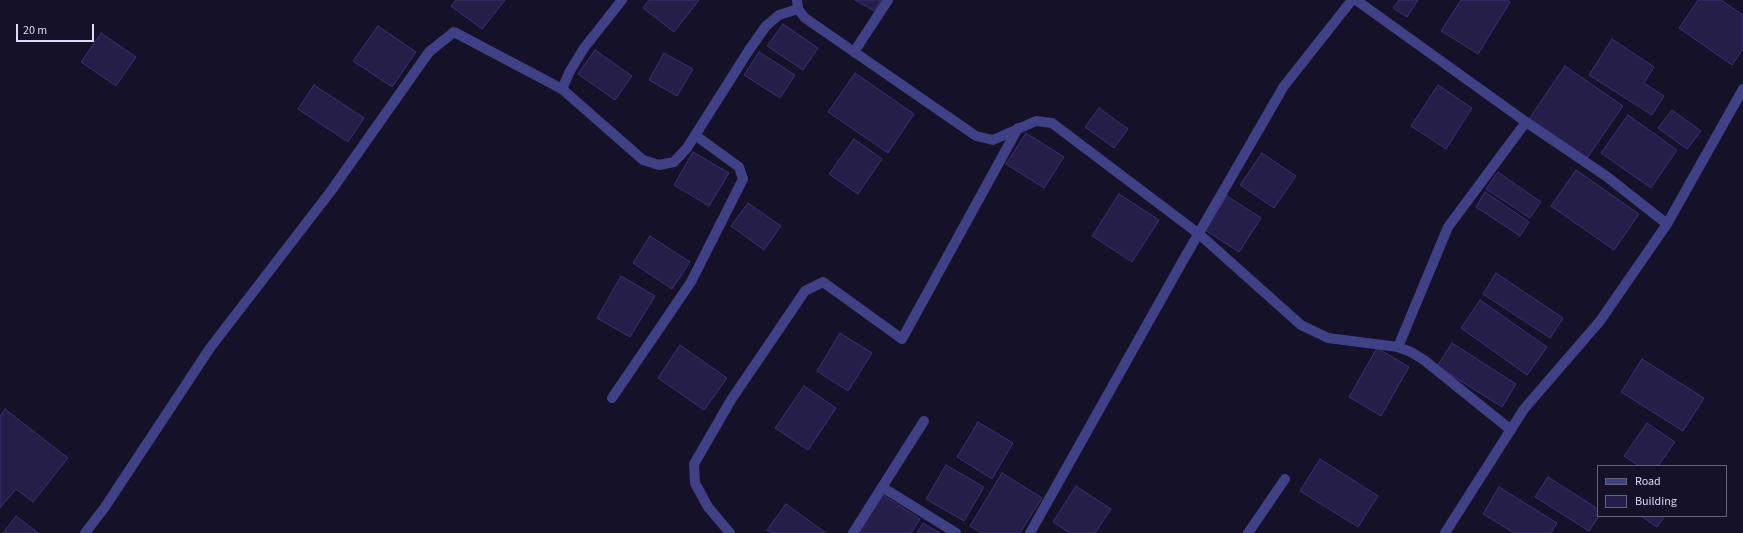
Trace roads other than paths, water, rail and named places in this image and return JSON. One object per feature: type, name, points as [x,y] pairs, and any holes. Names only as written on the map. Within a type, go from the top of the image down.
[{"type":"street","points":[[562,89],[570,70],[584,48],[622,0]]},
{"type":"street","points":[[854,52],[888,0]]},
{"type":"street","points":[[1030,533],[1284,86],[1352,0]]},
{"type":"street","points":[[1356,0],[1526,122],[1606,176],[1667,224]]},
{"type":"street","points":[[85,533],[105,507],[210,348],[331,191],[429,52],[454,32],[562,89],[643,160],[659,166],[674,162],[686,148],[766,26],[779,15],[798,4],[805,18],[976,136],[993,140],[1036,121],[1052,122],[1199,234],[1301,325],[1328,338],[1398,347],[1411,352],[1424,360],[1511,430]]},
{"type":"street","points":[[1445,533],[1524,409],[1600,321],[1667,224],[1743,89]]},
{"type":"street","points":[[1398,347],[1448,227],[1526,122]]},
{"type":"street","points":[[730,533],[708,507],[695,483],[694,464],[731,400],[805,291],[823,282],[902,339],[1018,128]]},
{"type":"street","points":[[612,398],[691,282],[743,179],[739,167],[695,135]]},
{"type":"street","points":[[853,533],[924,421]]},
{"type":"street","points":[[1248,533],[1285,479]]},
{"type":"street","points":[[882,487],[956,533]]}]
